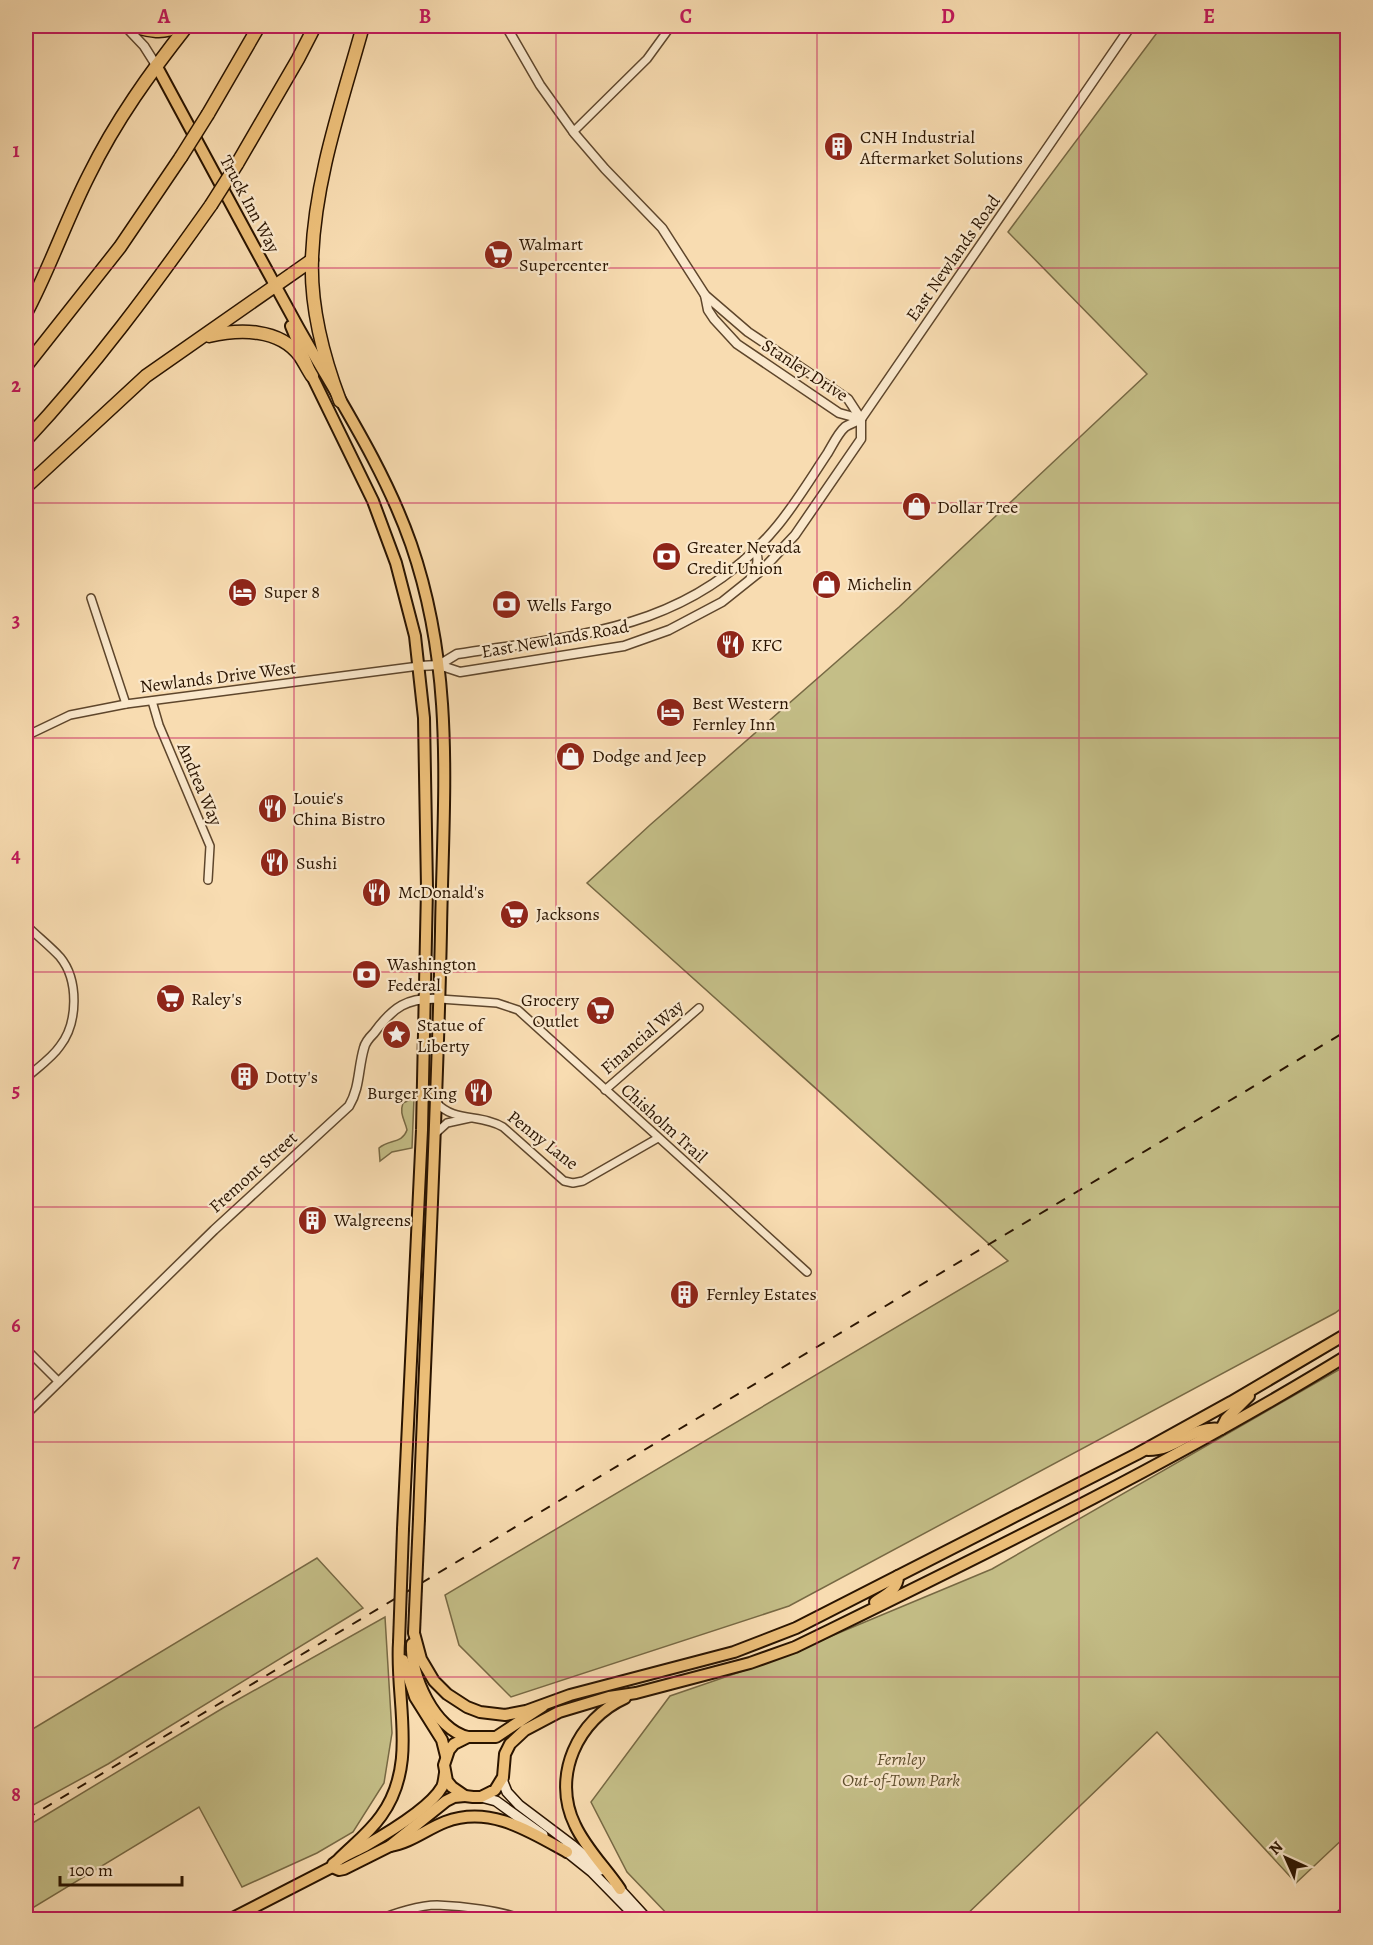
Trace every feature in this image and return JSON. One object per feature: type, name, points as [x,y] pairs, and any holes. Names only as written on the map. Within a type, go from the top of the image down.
[{"type":"highway","points":[[132,26],[150,31],[161,31],[177,26]]},
{"type":"highway","points":[[26,313],[99,154],[126,108],[156,64],[187,26]]},
{"type":"highway","points":[[26,366],[93,284],[182,157],[259,26]]},
{"type":"highway","points":[[26,440],[52,412],[130,316],[210,205],[237,164],[315,26]]},
{"type":"highway","points":[[340,401],[327,364],[317,323],[312,260],[323,175],[363,26]]},
{"type":"highway","points":[[26,487],[146,376],[312,260]]},
{"type":"highway","points":[[202,337],[229,331],[250,331],[281,340],[298,354],[312,376]]},
{"type":"main road","name":"Truck Inn Way","points":[[156,64],[376,465],[400,516],[424,587],[439,664],[444,732],[440,999],[414,1633],[411,1649],[423,1692],[443,1723],[456,1734],[468,1737]]},
{"type":"main road","points":[[276,286],[312,376],[362,478],[389,542],[410,611],[419,666],[425,745],[426,888],[421,1158],[398,1658],[404,1745],[400,1774],[393,1794],[381,1816],[335,1863]]},
{"type":"main road","points":[[414,1633],[421,1659],[428,1673],[440,1688],[455,1701],[480,1712],[505,1715],[543,1706],[570,1695],[755,1646],[796,1628],[1145,1450],[1254,1389],[1347,1333]]},
{"type":"main road","points":[[621,1889],[586,1856],[512,1798],[504,1787],[506,1749],[516,1737],[548,1717],[598,1700],[636,1693],[770,1657],[832,1629],[1077,1507],[1221,1429],[1347,1355]]},
{"type":"main road","points":[[1221,1429],[1230,1414],[1254,1389]]},
{"type":"main road","points":[[1145,1450],[1170,1447],[1209,1427],[1221,1429]]},
{"type":"main road","points":[[832,1629],[888,1593],[898,1583],[897,1576]]},
{"type":"main road","points":[[229,1920],[383,1835],[414,1814],[442,1788],[446,1751],[442,1740],[415,1697],[399,1642]]},
{"type":"main road","points":[[636,1693],[598,1714],[586,1728],[571,1756],[566,1787],[574,1824],[581,1837],[648,1920]]},
{"type":"main road","points":[[446,1758],[454,1744],[468,1737],[496,1737],[543,1706]]},
{"type":"main road","points":[[484,1738],[497,1747],[504,1761]]},
{"type":"main road","points":[[445,1773],[452,1787],[465,1796]]},
{"type":"main road","points":[[480,1797],[495,1790],[503,1777]]},
{"type":"main road","points":[[390,1846],[454,1797],[480,1797],[496,1801],[592,1872],[639,1920]]},
{"type":"main road","points":[[335,1863],[339,1870],[344,1869],[446,1822],[469,1816],[482,1816],[518,1825],[567,1852]]},
{"type":"street","name":"Truck Inn Way","points":[[125,26],[144,46],[156,64]]},
{"type":"street","name":"Stanley Drive","points":[[506,26],[540,85],[573,132],[595,158],[656,220],[705,295],[748,332],[848,399],[861,419]]},
{"type":"street","points":[[573,132],[646,59],[671,26]]},
{"type":"street","name":"East Newlands Road","points":[[419,666],[439,664],[457,654],[615,628],[652,616],[703,591],[730,572],[755,549],[787,513],[844,428],[861,419],[1131,26]]},
{"type":"street","name":"Stanley Drive","points":[[705,295],[708,310],[737,344],[839,413],[861,419]]},
{"type":"street","name":"East Newlands Road","points":[[439,664],[460,672],[624,646],[654,637],[722,602],[748,583],[784,548],[813,510],[861,439],[861,419]]},
{"type":"street","points":[[748,583],[757,567],[758,558],[755,549]]},
{"type":"street","points":[[91,598],[126,704]]},
{"type":"street","name":"Newlands Drive West","points":[[26,736],[70,715],[126,704],[419,666]]},
{"type":"street","name":"Andrea Way","points":[[152,701],[159,725],[210,846],[208,880]]},
{"type":"street","points":[[26,925],[60,958],[69,971],[73,987],[72,1021],[61,1046],[26,1078]]},
{"type":"street","name":"Fremont Street","points":[[26,1414],[214,1230],[349,1107],[360,1079],[364,1046],[389,1014],[396,1008],[424,998],[497,1003]]},
{"type":"street","name":"Chisholm Trail","points":[[497,1003],[518,1010],[807,1272]]},
{"type":"street","name":"Financial Way","points":[[605,1090],[699,1008]]},
{"type":"street","name":"Penny Lane","points":[[437,1102],[447,1113],[493,1121],[503,1126],[564,1180],[573,1183],[583,1180],[658,1138]]},
{"type":"street","points":[[436,1133],[447,1123],[470,1118]]},
{"type":"street","points":[[26,1349],[58,1382]]},
{"type":"street","points":[[379,1920],[388,1915],[435,1905],[510,1914],[524,1920]]},
{"type":"street","points":[[1344,1917],[1347,1908]]},
{"type":"green space","points":[[1162,26],[1347,26],[1347,1304],[1335,1313],[789,1606],[511,1697],[459,1645],[445,1595],[1008,1261],[587,883],[899,607],[1147,374],[1008,232]]},
{"type":"green space","points":[[414,1098],[412,1148],[392,1152],[380,1161],[379,1148],[405,1134],[407,1130],[402,1114],[403,1103]]},
{"type":"green space","name":"Fernley Out-of-Town Park","points":[[1347,1365],[1347,1835],[1296,1883],[1157,1732],[962,1919],[672,1919],[627,1872],[591,1802],[670,1696],[769,1662],[992,1569]]},
{"type":"green space","points":[[317,1558],[363,1608],[108,1764],[26,1809],[26,1733]]},
{"type":"green space","points":[[385,1617],[392,1733],[384,1783],[353,1832],[317,1853],[242,1887],[199,1807],[26,1912],[26,1827],[223,1708]]},
{"type":"railway","points":[[26,1819],[1348,1030]]},
{"type":"place","name":"CNH Industrial Aftermarket Solutions","points":[[839,147]]},
{"type":"place","name":"Walmart Supercenter","points":[[498,254]]},
{"type":"place","name":"Dollar Tree","points":[[916,507]]},
{"type":"place","name":"Greater Nevada Credit Union","points":[[666,557]]},
{"type":"place","name":"Michelin","points":[[826,584]]},
{"type":"place","name":"Super 8","points":[[243,592]]},
{"type":"place","name":"Wells Fargo","points":[[506,605]]},
{"type":"place","name":"KFC","points":[[730,645]]},
{"type":"place","name":"Best Western Fernley Inn","points":[[671,713]]},
{"type":"place","name":"Dodge and Jeep","points":[[571,756]]},
{"type":"place","name":"Louie's China Bistro","points":[[272,808]]},
{"type":"place","name":"Sushi","points":[[275,863]]},
{"type":"place","name":"McDonald's","points":[[377,892]]},
{"type":"place","name":"Jacksons","points":[[515,914]]},
{"type":"place","name":"Washington Federal","points":[[366,974]]},
{"type":"place","name":"Raley's","points":[[170,999]]},
{"type":"place","name":"Grocery Outlet","points":[[600,1010]]},
{"type":"place","name":"Statue of Liberty","points":[[396,1035]]},
{"type":"place","name":"Dotty's","points":[[244,1077]]},
{"type":"place","name":"Burger King","points":[[478,1093]]},
{"type":"place","name":"Walgreens","points":[[313,1220]]},
{"type":"place","name":"Fernley Estates","points":[[685,1294]]}]
